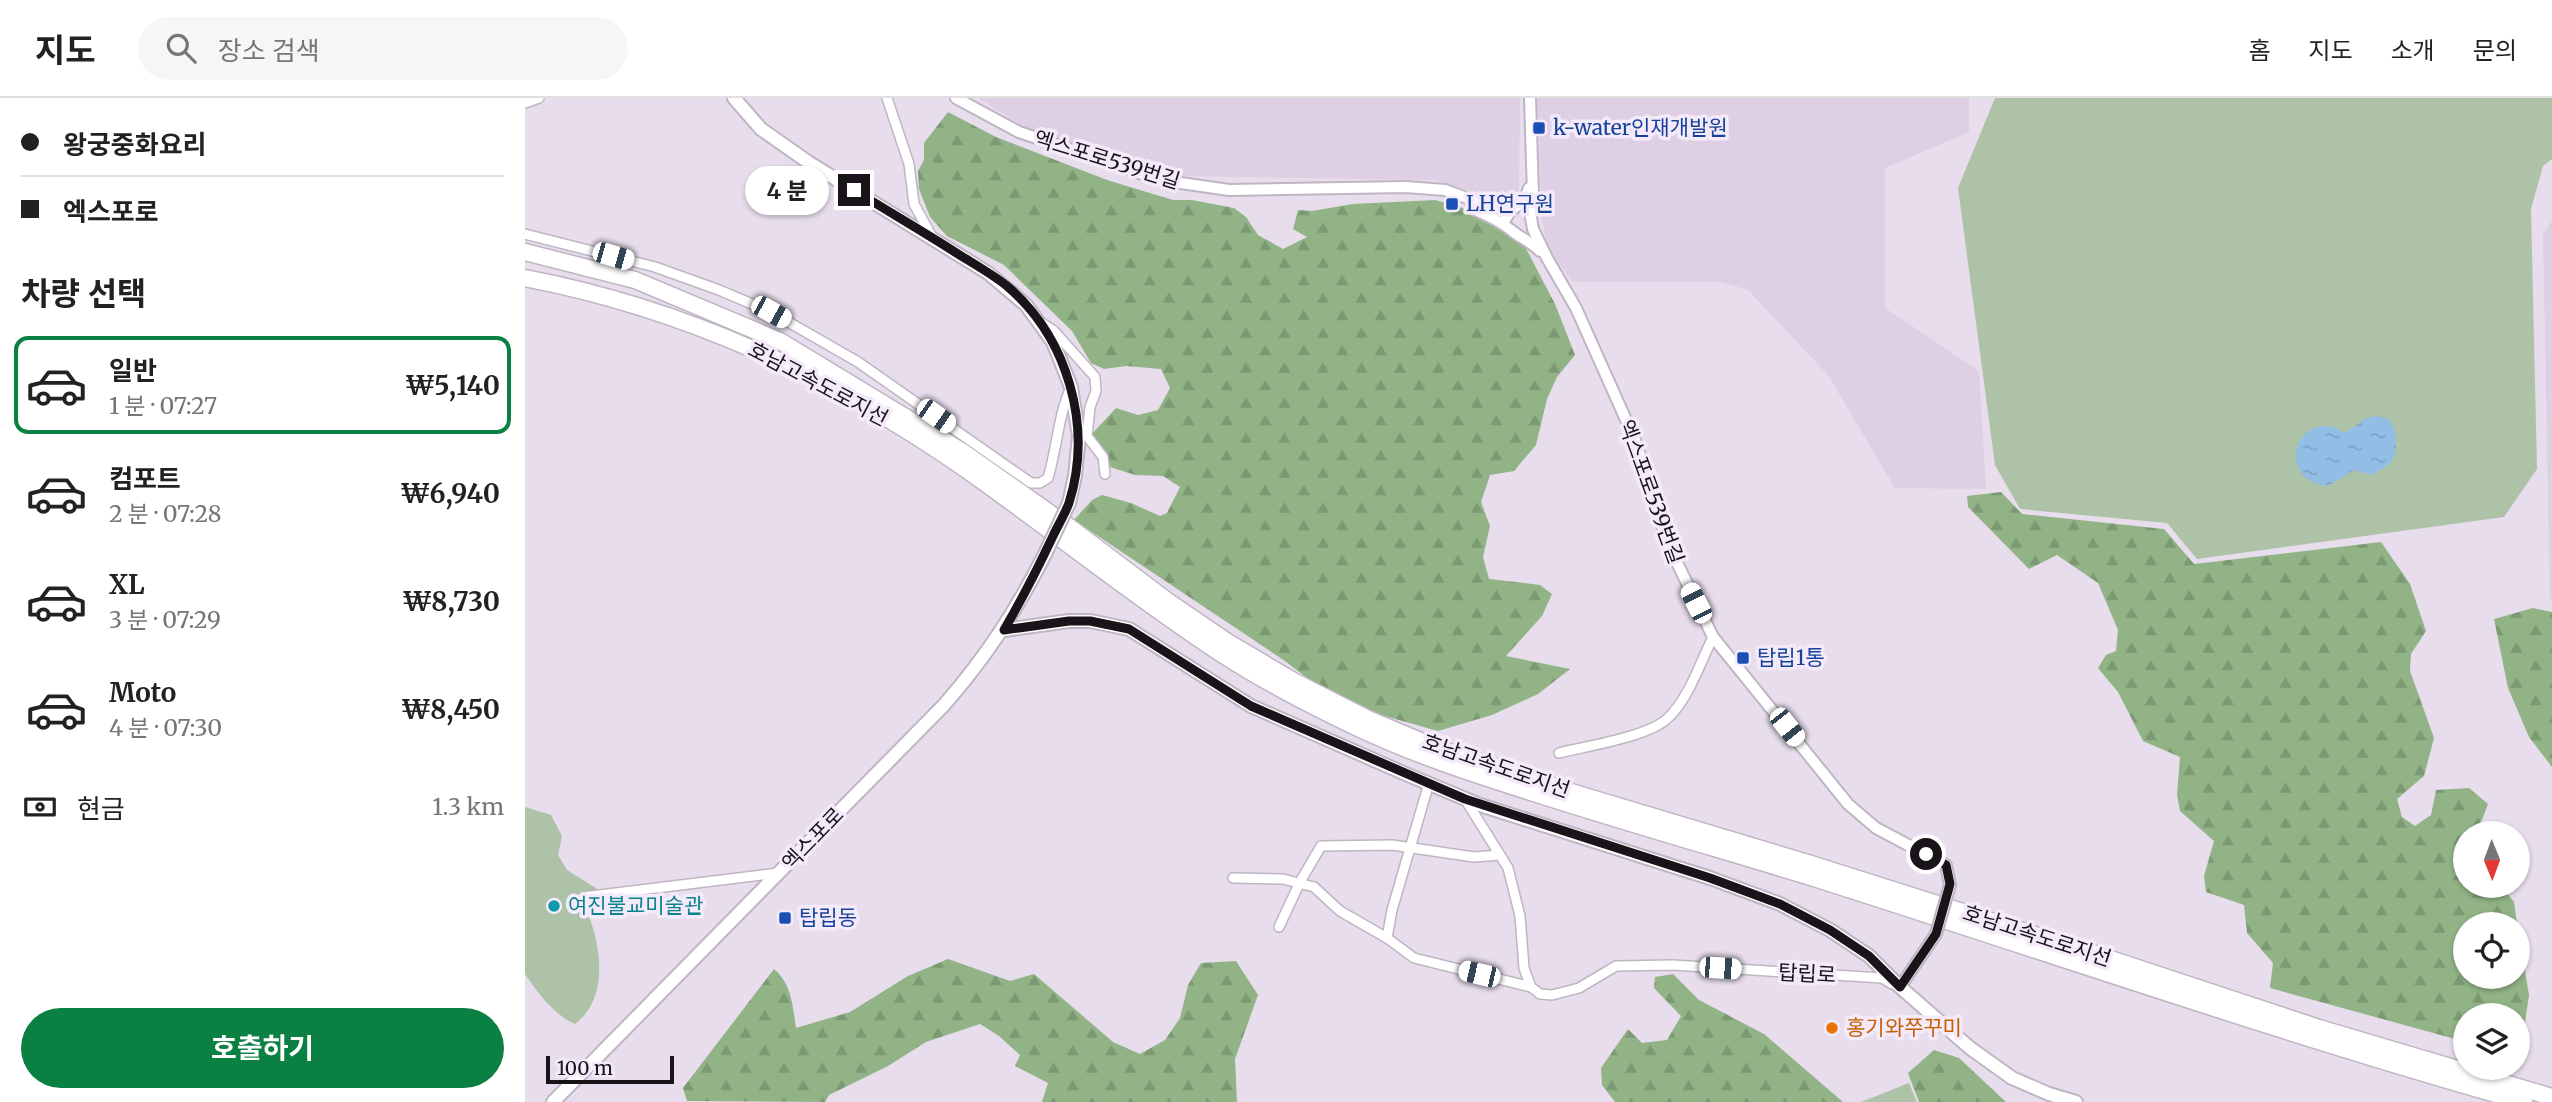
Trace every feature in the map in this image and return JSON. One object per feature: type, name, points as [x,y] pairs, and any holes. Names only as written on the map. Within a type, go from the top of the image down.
[{"type":"highway","name":"호남고속도로지선","points":[[525,252],[635,281],[780,341],[963,452],[1229,643],[1295,682],[1378,723],[1437,748],[1889,889],[2319,1028],[2552,1097]]},
{"type":"highway","name":"호남고속도로지선","points":[[525,278],[629,302],[702,327],[773,357],[870,409],[959,465],[1222,654],[1288,694],[1435,761],[1808,876],[2313,1040],[2524,1102]]},
{"type":"main road","points":[[736,99],[761,129],[808,162],[1006,286],[1041,322],[1053,342],[1071,387]]},
{"type":"main road","name":"엑스포로","points":[[553,1102],[944,705],[970,676],[1004,630],[1069,503],[1079,436],[1071,387]]},
{"type":"main road","name":"탑립로","points":[[1004,630],[1069,621],[1090,621],[1129,629],[1251,706],[1465,799],[1710,878],[1780,904],[1830,930],[1869,956],[1900,987]]},
{"type":"main road","points":[[1900,987],[1970,1048],[2013,1078],[2049,1094],[2076,1102]]},
{"type":"street","points":[[525,103],[539,98]]},
{"type":"street","points":[[887,98],[909,164],[914,204],[933,239]]},
{"type":"street","name":"엑스포로539번길","points":[[956,98],[1019,132],[1160,180],[1229,190],[1406,187],[1445,190],[1507,218]]},
{"type":"street","points":[[1518,233],[1527,231],[1531,218],[1533,194],[1530,98]]},
{"type":"street","points":[[1531,182],[1524,200],[1507,218],[1510,230],[1531,241],[1547,258]]},
{"type":"street","points":[[1519,207],[1531,218],[1547,258]]},
{"type":"street","points":[[525,234],[655,267],[771,312],[859,362],[1031,483],[1040,483],[1048,478],[1058,442],[1062,407],[1071,387]]},
{"type":"street","name":"엑스포로539번길","points":[[1547,258],[1576,308],[1635,440],[1668,544],[1713,637],[1848,804],[1876,828],[1946,865],[1950,884],[1936,934],[1900,987]]},
{"type":"street","points":[[1041,322],[1054,331],[1095,377],[1096,391],[1090,407],[1087,436],[1103,457],[1105,474]]},
{"type":"street","points":[[1559,753],[1640,733],[1667,719],[1684,695],[1713,637]]},
{"type":"street","points":[[1387,938],[1392,910],[1429,783]]},
{"type":"street","points":[[1465,799],[1513,880],[1520,916],[1521,956],[1531,987]]},
{"type":"street","points":[[1279,928],[1300,882],[1321,846],[1392,845],[1474,857],[1500,855]]},
{"type":"street","points":[[583,897],[780,873]]},
{"type":"street","points":[[1233,878],[1300,882]]},
{"type":"street","name":"탑립로","points":[[1300,882],[1314,887],[1340,911],[1387,938],[1414,958],[1531,987],[1540,994],[1552,995],[1579,988],[1616,966],[1673,965],[1882,978],[1900,987]]},
{"type":"shaded area","points":[[978,98],[1520,98],[1519,197],[1507,206],[1466,189],[1434,180],[1173,176],[1024,127]]},
{"type":"shaded area","points":[[1537,98],[1969,98],[1969,132],[1885,168],[1885,308],[1979,371],[1986,489],[1895,488],[1828,375],[1748,290],[1721,282],[1572,282],[1548,248],[1542,220]]},
{"type":"shaded area","points":[[2552,221],[2552,601],[2543,234]]},
{"type":"green space","points":[[1995,98],[2552,98],[2552,159],[2543,166],[2531,209],[2537,469],[2504,517],[2197,559],[2167,523],[2020,509],[1995,465],[1958,188]]},
{"type":"green space","points":[[948,112],[996,137],[1107,180],[1173,200],[1192,200],[1234,208],[1246,217],[1258,235],[1283,249],[1307,237],[1293,229],[1298,210],[1435,200],[1458,206],[1500,224],[1521,239],[1555,304],[1575,355],[1557,377],[1547,399],[1536,445],[1514,471],[1490,475],[1481,502],[1490,526],[1483,557],[1489,579],[1540,585],[1552,594],[1542,616],[1506,656],[1570,669],[1538,694],[1492,715],[1438,731],[1374,713],[1315,684],[1285,661],[1074,520],[1092,500],[1102,495],[1131,503],[1160,516],[1167,513],[1180,487],[1163,476],[1135,475],[1104,465],[1090,436],[1116,408],[1138,415],[1158,410],[1170,388],[1161,369],[1126,366],[1104,369],[1091,363],[1072,331],[1004,265],[947,236],[930,217],[919,189],[918,171],[924,160],[924,143]]},
{"type":"green space","points":[[2001,492],[2022,514],[2164,529],[2194,564],[2381,542],[2410,584],[2426,631],[2411,654],[2410,671],[2434,738],[2424,776],[2397,799],[2402,817],[2415,826],[2431,815],[2436,790],[2469,788],[2488,804],[2481,821],[2453,821],[2453,898],[2511,898],[2514,902],[2515,912],[2453,912],[2453,989],[2528,989],[2528,1003],[2453,1003],[2453,1038],[2270,988],[2273,963],[2247,933],[2244,905],[2206,892],[2204,876],[2214,841],[2180,811],[2177,795],[2180,757],[2143,741],[2118,692],[2098,668],[2106,655],[2116,651],[2118,630],[2098,583],[2057,555],[2029,569],[1968,507],[1967,496]]},
{"type":"green space","points":[[2533,608],[2552,612],[2552,767],[2529,737],[2508,688],[2494,619]]},
{"type":"green space","name":"여진불교미술관","points":[[525,807],[551,815],[562,836],[558,855],[567,870],[599,890],[599,901],[588,914],[599,958],[597,987],[586,1014],[575,1024],[553,1009],[525,974]]},
{"type":"green space","points":[[948,959],[1010,981],[1034,974],[1113,1042],[1140,1054],[1165,1040],[1180,1018],[1188,985],[1201,963],[1236,961],[1258,995],[1235,1059],[1237,1102],[1042,1102],[1048,1083],[1015,1066],[1020,1055],[999,1036],[980,1024],[926,1042],[888,1066],[829,1095],[825,1102],[687,1101],[683,1088],[774,969],[788,989],[796,1028],[850,1012],[908,976]]},
{"type":"green space","points":[[1673,974],[1699,1000],[1764,1034],[1843,1102],[1615,1102],[1602,1085],[1601,1068],[1628,1029],[1642,1043],[1667,1040],[1681,1016],[1654,988],[1655,977]]},
{"type":"green space","points":[[1934,1050],[1959,1058],[2006,1102],[1919,1102],[1908,1073]]},
{"type":"green space","points":[[1909,1083],[1917,1102],[1861,1102]]},
{"type":"water","points":[[2377,416],[2388,419],[2394,427],[2395,452],[2387,466],[2372,475],[2354,470],[2328,486],[2310,481],[2300,471],[2296,459],[2297,446],[2304,435],[2315,428],[2329,427],[2345,433],[2366,418]]},
{"type":"place","name":"k-water인재개발원","points":[[1539,128]]},
{"type":"place","name":"LH연구원","points":[[1452,204]]},
{"type":"place","name":"탑립1통","points":[[1743,658]]},
{"type":"place","name":"여진불교미술관","points":[[554,906]]},
{"type":"place","name":"탑립동","points":[[785,918]]},
{"type":"place","name":"홍기와쭈꾸미","points":[[1832,1028]]},
{"type":"route","points":[[854,190],[1006,286],[1041,322],[1065,368],[1079,436],[1069,503],[1025,594],[1004,630],[1069,621],[1109,623],[1129,629],[1251,706],[1408,775],[1480,805],[1710,878],[1780,904],[1830,930],[1869,956],[1900,987],[1936,934],[1950,884],[1946,865],[1926,854]]}]
